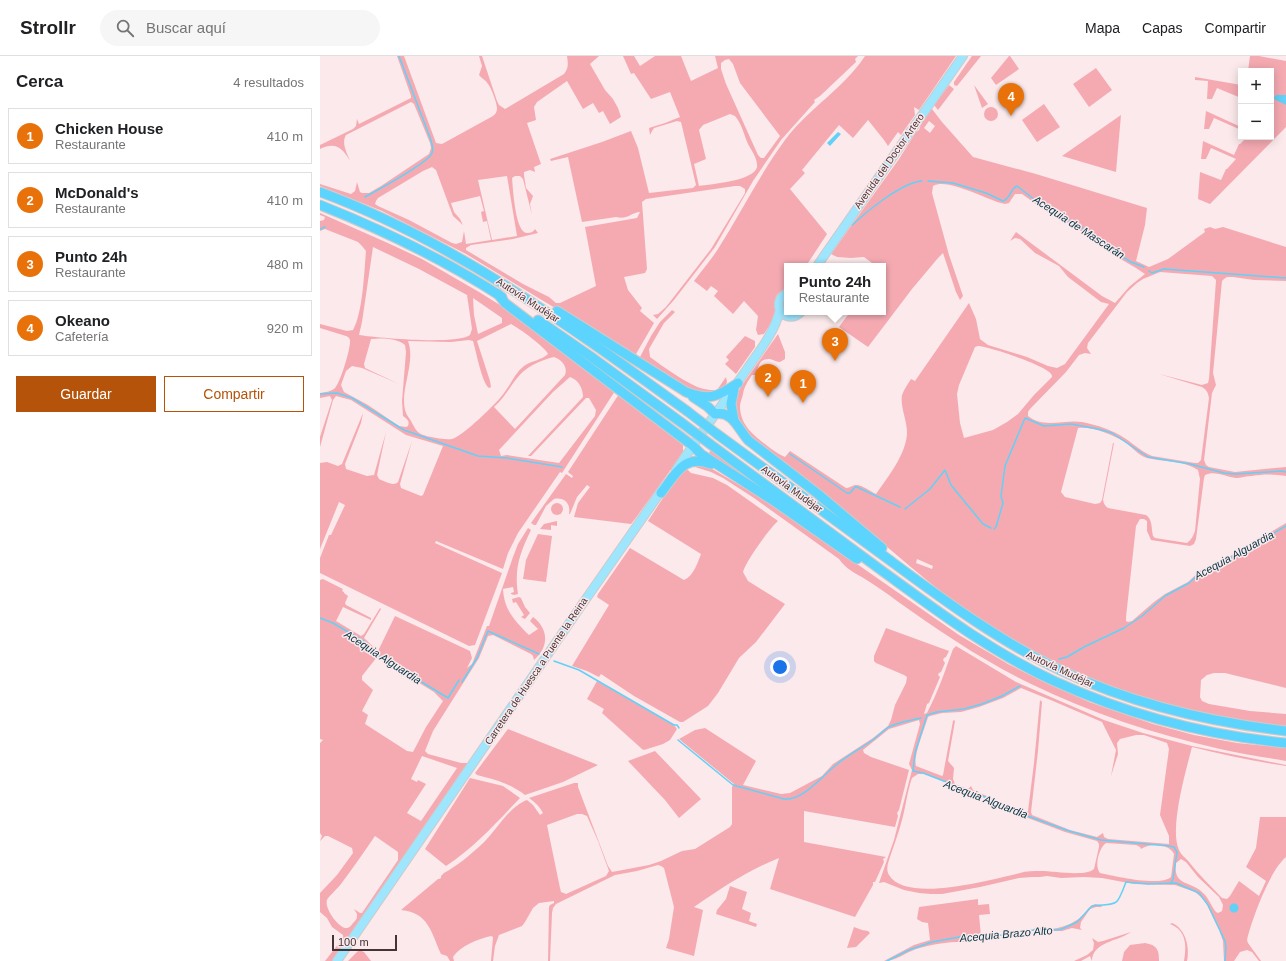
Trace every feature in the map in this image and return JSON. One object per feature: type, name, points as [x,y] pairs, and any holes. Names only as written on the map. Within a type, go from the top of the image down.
[{"type":"highway","name":"Autovía Mudéjar","points":[[320,192],[361,208],[406,229],[447,250],[490,275],[575,331],[687,411],[950,605],[995,635],[1042,661],[1082,680],[1139,701],[1184,714],[1244,726],[1286,731]]},
{"type":"highway","name":"Autovía Mudéjar","points":[[320,205],[412,245],[498,294],[584,352],[956,624],[989,646],[1041,675],[1088,696],[1132,712],[1186,728],[1229,736],[1286,743]]},
{"type":"highway","points":[[490,275],[500,277],[578,324],[686,392],[708,407],[715,414],[725,414],[734,421]]},
{"type":"highway","points":[[498,294],[505,303],[693,446],[701,454],[774,501],[893,583],[899,583]]},
{"type":"highway","points":[[686,392],[698,397],[712,397],[736,386]]},
{"type":"highway","points":[[736,386],[731,404],[734,421],[740,431],[749,441],[841,513],[898,561],[898,567]]},
{"type":"highway","points":[[661,493],[677,472],[687,462],[707,462],[716,467],[721,467]]},
{"type":"main road","name":"Avenida del Doctor Artero","points":[[819,263],[963,56]]},
{"type":"main road","points":[[736,386],[777,321],[780,310],[780,300],[784,295]]},
{"type":"main road","points":[[780,310],[784,314]]},
{"type":"main road","points":[[785,315],[792,317]]},
{"type":"main road","points":[[771,332],[782,322],[797,315]]},
{"type":"main road","name":"Carretera de Huesca a Puente la Reina","points":[[337,961],[581,606],[736,386]]},
{"type":"shaded area","points":[[397,56],[404,56],[436,143],[442,144],[493,116],[496,112],[497,106],[491,88],[479,75],[482,66],[479,56],[482,56],[497,101],[499,105],[505,109],[564,74],[568,63],[567,56],[599,56],[590,64],[605,90],[613,99],[621,117],[610,124],[603,111],[599,113],[593,103],[583,109],[567,81],[537,102],[534,107],[536,120],[527,123],[541,164],[534,167],[535,172],[530,170],[524,172],[526,188],[533,196],[530,204],[532,215],[523,179],[520,176],[515,176],[512,178],[515,209],[520,226],[523,231],[527,233],[532,232],[535,229],[538,233],[513,239],[471,245],[466,248],[466,250],[523,284],[549,297],[556,303],[560,303],[596,286],[585,227],[637,218],[640,212],[627,217],[616,217],[582,222],[568,157],[551,161],[550,159],[631,131],[638,148],[649,193],[693,188],[696,185],[681,122],[677,121],[654,128],[650,135],[649,128],[680,117],[670,92],[651,99],[634,73],[631,74],[623,56],[634,56],[640,66],[655,56],[681,56],[691,81],[718,68],[715,56],[858,56],[855,59],[856,62],[814,100],[815,102],[781,140],[753,181],[715,247],[674,300],[657,319],[653,315],[658,314],[666,307],[711,249],[745,193],[745,189],[740,186],[735,186],[646,199],[642,202],[647,269],[645,273],[624,277],[628,290],[642,308],[640,311],[654,323],[636,354],[640,357],[660,322],[672,310],[675,312],[664,323],[649,349],[650,357],[684,380],[704,389],[717,390],[726,377],[727,382],[724,389],[716,393],[695,393],[466,254],[382,211],[320,186],[320,184],[351,194],[355,191],[357,182],[360,192],[369,193],[429,154],[431,148],[430,143],[414,104],[411,102],[346,135],[344,145],[350,161],[344,152],[338,147],[330,146],[320,149],[320,145],[353,129],[356,126],[357,119],[359,124],[411,98]],"holes":[[[729,59],[733,64],[740,83],[780,136],[764,158],[761,158],[758,155],[726,84],[721,69],[721,63]],[[730,114],[735,116],[756,158],[757,167],[754,172],[740,179],[699,186],[694,164],[706,159],[699,130],[703,125]],[[432,167],[436,170],[453,216],[463,225],[454,212],[451,203],[480,196],[484,211],[481,212],[483,222],[487,221],[491,240],[466,244],[464,231],[462,242],[456,244],[452,243],[375,204],[378,198]],[[507,176],[517,236],[492,240],[478,180]]]},
{"type":"shaded area","points":[[865,56],[956,56],[919,110],[914,107],[915,115],[901,135],[898,132],[888,146],[868,120],[853,138],[839,125],[802,170],[805,173],[790,189],[827,234],[808,263],[784,263],[784,290],[778,294],[776,298],[775,313],[771,324],[764,334],[758,335],[756,330],[758,316],[744,301],[733,314],[714,296],[718,291],[711,286],[707,291],[694,281],[718,249],[767,166],[785,140],[804,118],[837,88]]},
{"type":"shaded area","points":[[972,56],[981,56],[957,86],[954,85],[954,82]]},
{"type":"shaded area","points":[[1009,56],[1019,69],[996,85],[991,78]]},
{"type":"shaded area","points":[[1250,56],[1259,56],[1286,61],[1286,127],[1274,139],[1274,68],[1248,68]]},
{"type":"shaded area","points":[[1096,68],[1112,90],[1089,107],[1073,84]]},
{"type":"shaded area","points":[[1195,77],[1238,84],[1238,97],[1217,88],[1212,99],[1207,99],[1208,81],[1195,80]]},
{"type":"shaded area","points":[[949,85],[954,89],[938,110],[934,105]]},
{"type":"shaded area","points":[[974,85],[988,104],[982,108]]},
{"type":"shaded area","points":[[1044,104],[1060,127],[1037,142],[1022,120]]},
{"type":"shaded area","points":[[991,107],[996,109],[998,114],[996,119],[991,121],[986,119],[984,114],[986,109]]},
{"type":"shaded area","points":[[932,109],[973,157],[1036,174],[1147,208],[1145,225],[1136,261],[1149,267],[1168,259],[1205,232],[1204,229],[1210,227],[1215,229],[1223,227],[1286,247],[1286,281],[1227,277],[1222,281],[1213,373],[1216,385],[1212,393],[1204,460],[1206,465],[1209,467],[1235,472],[1286,467],[1286,476],[1265,475],[1236,478],[1217,473],[1205,475],[1196,539],[1194,544],[1190,546],[1151,540],[1147,531],[1147,521],[1140,519],[1136,526],[1126,621],[1132,621],[1154,602],[1165,594],[1188,582],[1201,570],[1222,561],[1286,523],[1286,688],[1225,673],[1214,673],[1207,675],[1201,680],[1200,697],[1202,701],[1209,704],[1250,711],[1286,714],[1286,726],[1246,721],[1169,705],[1095,679],[1058,663],[1023,645],[973,615],[953,601],[753,439],[740,421],[736,409],[736,403],[740,388],[778,334],[785,352],[785,359],[780,362],[770,359],[764,360],[758,366],[757,375],[752,375],[744,389],[740,405],[744,423],[770,448],[785,457],[790,451],[846,488],[857,485],[876,494],[896,464],[904,448],[907,427],[902,395],[911,379],[915,381],[969,303],[976,319],[980,339],[988,345],[1057,368],[1065,364],[1109,304],[1101,302],[1068,277],[1059,266],[1035,253],[1020,239],[1015,238],[1010,241],[1016,232],[1102,296],[1115,303],[1130,286],[1145,274],[1105,250],[1076,227],[1047,212],[1022,194],[1015,194],[1009,203],[1005,204],[968,190],[940,184],[933,186],[932,193],[949,255],[963,296],[960,300],[943,253],[912,289],[868,347],[839,327],[848,315],[886,315],[886,263],[872,263],[864,257],[837,257],[831,254],[899,159],[916,132],[919,130],[922,121]],"holes":[[[929,121],[935,126],[930,133],[924,128]],[[1160,272],[1212,276],[1216,280],[1208,383],[1202,385],[1159,374],[1202,387],[1208,393],[1209,398],[1201,460],[1198,463],[1195,463],[1152,456],[1116,433],[1105,428],[1075,421],[1047,423],[1034,420],[1028,416],[1030,409],[1066,372],[1079,355],[1085,353],[1091,354],[1087,348],[1088,343],[1127,292],[1143,279]],[[978,346],[993,349],[1039,366],[1047,370],[1052,377],[1018,414],[1007,422],[993,430],[964,438],[960,423],[957,394],[959,385],[975,347]],[[1078,428],[1089,428],[1115,437],[1125,442],[1144,457],[1186,464],[1198,470],[1200,479],[1195,531],[1187,543],[1155,538],[1153,536],[1151,522],[1146,515],[1108,508],[1105,506],[1103,500],[1114,443],[1102,500],[1100,503],[1095,504],[1065,497],[1061,492]],[[917,559],[933,566],[932,569],[916,563]]]},
{"type":"shaded area","points":[[1206,111],[1238,126],[1238,129],[1214,118],[1209,129],[1204,129]]},
{"type":"shaded area","points":[[1121,115],[1116,172],[1062,156]]},
{"type":"shaded area","points":[[1244,140],[1273,140],[1210,204],[1198,199],[1200,172],[1221,180],[1226,169],[1236,159],[1211,148],[1206,159],[1201,159],[1203,141],[1234,155]]},
{"type":"shaded area","points":[[320,213],[422,259],[479,292],[516,315],[615,391],[562,473],[560,472],[518,533],[508,553],[503,569],[436,541],[435,543],[502,573],[475,645],[469,646],[320,573],[320,558],[329,535],[331,535],[345,505],[339,502],[320,549],[320,463],[327,462],[338,466],[342,464],[363,413],[361,423],[345,464],[346,469],[367,476],[374,475],[386,432],[377,475],[379,479],[394,484],[398,482],[412,441],[400,484],[401,488],[421,496],[423,495],[443,446],[406,435],[351,400],[336,396],[333,400],[320,447],[320,437],[332,400],[330,396],[320,398],[320,393],[328,392],[337,385],[347,357],[350,340],[346,336],[320,328],[320,324],[347,331],[353,330],[361,303],[366,251],[358,242],[325,229],[320,231],[320,221],[324,220],[325,217],[320,215]],"holes":[[[373,247],[419,269],[467,295],[472,329],[470,335],[450,340],[383,338],[359,335]],[[473,298],[502,318],[502,323],[478,334],[474,315]],[[511,324],[537,342],[548,354],[543,358],[524,366],[495,404],[480,419],[457,437],[452,439],[444,439],[420,434],[405,410],[404,393],[410,358],[408,341],[473,341],[484,380],[489,388],[491,387],[477,341]],[[371,339],[393,340],[405,345],[406,352],[402,401],[403,416],[407,419],[409,424],[408,426],[399,426],[368,405],[344,392],[341,385],[346,371],[352,366],[362,368],[399,384],[365,368],[364,364]],[[554,357],[562,362],[566,369],[565,375],[515,429],[494,407],[524,371],[531,366]],[[570,377],[576,380],[580,385],[583,397],[528,456],[531,456],[586,398],[589,398],[596,410],[595,416],[559,463],[507,455],[501,456],[499,450],[553,392]]]},
{"type":"shaded area","points":[[745,336],[755,341],[755,347],[736,374],[725,364],[729,360],[726,357]]},
{"type":"shaded area","points":[[619,394],[683,444],[683,453],[631,524],[574,517],[578,503],[590,487],[587,485],[577,497],[570,514],[568,504],[564,500],[554,499],[546,506],[536,525],[534,525],[531,523],[566,474],[572,478],[573,476],[568,472]]},
{"type":"shaded area","points":[[710,450],[770,493],[709,455]]},
{"type":"shaded area","points":[[694,463],[709,467],[765,500],[959,635],[1008,664],[1089,702],[1153,724],[1194,735],[1237,743],[1286,748],[1286,761],[1220,749],[1171,737],[1123,722],[1075,704],[1029,683],[994,665],[945,634],[845,566],[839,559],[754,498],[723,478],[695,467],[693,465]]},
{"type":"shaded area","points":[[686,468],[691,473],[713,478],[727,485],[778,521],[758,545],[743,572],[748,581],[785,604],[756,642],[739,658],[718,693],[708,706],[683,722],[680,722],[634,696],[601,674],[599,677],[572,666],[609,605],[597,597],[598,594],[630,548],[684,580],[690,576],[695,569],[701,554],[648,521],[674,481]]},
{"type":"shaded area","points":[[557,503],[561,505],[563,509],[561,513],[557,515],[553,513],[551,509],[553,505]]},
{"type":"shaded area","points":[[557,521],[557,526],[551,525],[551,530],[540,529],[544,524]]},
{"type":"shaded area","points":[[528,528],[531,530],[517,568],[518,594],[511,594],[514,592],[513,587],[503,589],[504,596],[511,615],[529,635],[538,629],[530,621],[533,617],[542,627],[545,638],[542,649],[534,660],[531,654],[493,635],[488,636],[479,658],[433,731],[425,751],[428,754],[461,763],[468,763],[333,961],[325,961],[343,938],[343,935],[332,927],[327,918],[320,912],[320,893],[337,875],[353,853],[352,848],[328,836],[325,836],[320,841],[322,836],[320,833],[320,743],[323,740],[320,739],[320,580],[323,579],[343,589],[342,591],[348,596],[345,603],[346,605],[371,618],[371,620],[343,607],[336,621],[361,636],[364,634],[380,608],[381,609],[364,638],[378,651],[395,616],[470,651],[472,658],[467,668],[472,664],[487,626],[489,626],[518,544]],"holes":[[[377,657],[434,692],[443,701],[426,727],[413,752],[407,751],[365,724],[368,715],[362,711],[373,690],[362,680],[362,676]],[[422,756],[457,768],[421,821],[407,813],[426,784],[418,780],[417,782],[411,779]],[[375,836],[398,852],[398,860],[362,913],[354,909],[357,917],[347,928],[336,922],[330,913],[327,904],[329,897],[341,884]]]},
{"type":"shaded area","points":[[538,534],[552,536],[546,582],[523,579],[526,560]]},
{"type":"shaded area","points":[[519,597],[530,613],[525,619],[521,617],[524,615],[516,602],[513,603],[512,599]]},
{"type":"shaded area","points":[[886,628],[949,651],[943,660],[945,663],[938,675],[940,677],[929,703],[927,704],[924,714],[927,713],[931,705],[953,649],[956,646],[1016,682],[1104,720],[1143,733],[1192,746],[1286,765],[1250,760],[1192,747],[1177,814],[1176,840],[1180,852],[1222,898],[1227,899],[1239,881],[1259,896],[1266,881],[1246,867],[1256,848],[1260,817],[1286,817],[1286,857],[1280,863],[1268,883],[1257,908],[1247,940],[1261,961],[1259,961],[1252,952],[1247,950],[1240,952],[1234,961],[1224,961],[1223,941],[1206,903],[1195,892],[1175,885],[1134,884],[1102,878],[1061,878],[1047,876],[1019,878],[942,894],[931,894],[904,890],[884,882],[879,883],[894,840],[912,770],[909,764],[920,724],[919,720],[889,729],[863,750],[864,753],[871,757],[909,770],[897,813],[898,816],[895,827],[804,811],[804,842],[886,857],[883,859],[884,862],[875,882],[873,882],[873,885],[855,917],[770,889],[779,858],[756,868],[735,880],[694,907],[703,910],[694,956],[666,948],[669,939],[674,907],[664,868],[658,865],[615,875],[556,904],[552,913],[550,961],[548,961],[549,907],[554,903],[554,901],[539,903],[533,908],[522,926],[499,935],[495,946],[493,961],[491,961],[493,937],[491,936],[481,939],[465,946],[453,957],[454,961],[450,961],[447,956],[441,954],[428,925],[423,919],[418,915],[401,910],[441,878],[444,873],[459,864],[477,849],[487,840],[508,814],[520,803],[527,800],[533,805],[540,815],[543,813],[542,811],[529,798],[574,783],[578,783],[578,787],[608,866],[612,872],[649,865],[682,851],[695,849],[730,827],[732,824],[732,787],[734,784],[679,739],[695,730],[705,728],[756,761],[743,785],[781,794],[790,793],[822,776],[833,764],[873,738],[888,726],[895,705],[906,683],[907,677],[876,663],[874,661],[874,656]],"holes":[[[1021,688],[1102,722],[1116,750],[1111,776],[1118,754],[1117,743],[1120,739],[1136,735],[1144,735],[1167,743],[1169,749],[1160,815],[1169,836],[1169,844],[1108,839],[1104,837],[1103,833],[1097,837],[1070,830],[1032,815],[1031,812],[1042,702],[1040,700],[1028,811],[1026,812],[1010,808],[973,790],[971,786],[968,789],[955,784],[953,779],[954,768],[948,761],[954,720],[943,775],[942,776],[916,766],[916,756],[928,717],[942,713],[961,712],[1003,698]],[[918,774],[925,774],[985,798],[1015,813],[1065,832],[1097,841],[1099,847],[1094,869],[1084,873],[1027,871],[971,884],[931,889],[913,888],[898,883],[889,875],[887,867],[902,820],[912,778]],[[577,814],[587,816],[609,871],[606,876],[566,894],[561,892],[547,825]],[[1106,843],[1136,845],[1141,849],[1154,845],[1164,846],[1172,850],[1174,854],[1171,877],[1165,880],[1147,881],[1100,873],[1097,862],[1101,849]],[[1181,859],[1186,862],[1198,877],[1219,897],[1223,905],[1222,911],[1218,913],[1216,912],[1205,895],[1198,889],[1180,880],[1176,871],[1176,863]]]},
{"type":"shaded area","points":[[597,681],[674,725],[677,729],[670,740],[663,744],[644,750],[642,749],[602,713],[604,709],[587,699]]},
{"type":"shaded area","points":[[508,729],[598,765],[563,782],[525,795],[496,780],[477,775],[475,773]]},
{"type":"shaded area","points":[[655,751],[701,799],[679,818],[665,800],[628,761]]},
{"type":"shaded area","points":[[470,778],[503,786],[520,798],[476,843],[446,866],[425,849]]},
{"type":"shaded area","points":[[730,886],[747,892],[742,909],[751,913],[749,921],[757,924],[756,927],[716,914],[717,910],[726,899]]},
{"type":"shaded area","points":[[978,899],[978,905],[989,904],[990,914],[979,915],[981,936],[969,937],[969,942],[949,942],[922,947],[893,960],[884,961],[914,945],[930,940],[928,923],[917,919],[919,907]]},
{"type":"shaded area","points":[[1095,904],[1101,905],[1102,907],[1090,909],[1081,922],[1080,928],[1082,930],[1072,928],[1062,931],[1032,931],[1037,926],[1053,929],[1072,923]]},
{"type":"shaded area","points":[[1172,923],[1181,930],[1186,939],[1188,950],[1187,961],[1184,961],[1184,939],[1179,930],[1170,924]]},
{"type":"shaded area","points":[[854,927],[870,933],[856,947],[847,948]]},
{"type":"shaded area","points":[[1131,932],[1101,946],[1093,955],[1092,961],[1090,956],[1081,961],[1074,961],[1087,955],[1093,950],[1094,943],[1092,938],[1098,942]]},
{"type":"shaded area","points":[[1145,943],[1155,947],[1158,951],[1159,961],[1122,961],[1124,952],[1130,945]]},
{"type":"shaded area","points":[[359,950],[364,952],[371,961],[348,961]]},
{"type":"water","points":[[1276,95],[1286,95],[1286,105],[1274,99]]},
{"type":"water","points":[[838,132],[841,134],[830,146],[827,143]]},
{"type":"water","points":[[1234,903],[1239,908],[1234,913],[1229,908]]},
{"type":"waterway","points":[[365,197],[422,163],[432,153],[433,148],[431,141],[399,56]]},
{"type":"waterway","name":"Acequia de Mascarán","points":[[852,225],[885,198],[904,187],[922,181]]},
{"type":"waterway","name":"Acequia de Mascarán","points":[[928,181],[953,183],[986,193],[1003,201],[1008,198],[1013,189],[1017,186],[1048,210],[1079,225],[1108,248],[1131,262],[1144,267]]},
{"type":"waterway","points":[[320,229],[325,227]]},
{"type":"waterway","name":"Acequia de Mascarán","points":[[1149,271],[1152,273],[1164,269],[1286,278]]},
{"type":"waterway","points":[[320,394],[337,393],[352,398],[404,430],[478,456],[507,458],[562,467]]},
{"type":"waterway","name":"Acequia de Mascarán","points":[[994,529],[996,527],[1003,503],[1001,496],[1005,466],[1025,418],[1044,426],[1071,424],[1098,429],[1112,433],[1148,457],[1190,464],[1224,473],[1286,472]]},
{"type":"waterway","name":"Acequia de Mascarán","points":[[790,454],[847,493],[850,493],[855,487],[857,487],[900,507]]},
{"type":"waterway","name":"Acequia de Mascarán","points":[[905,509],[930,489],[945,470],[951,485],[983,524],[991,528]]},
{"type":"waterway","name":"Acequia Alguardia","points":[[1059,659],[1067,657],[1084,647],[1124,628],[1142,616],[1165,596],[1189,583],[1201,572],[1222,563],[1286,526]]},
{"type":"waterway","name":"Acequia Alguardia","points":[[320,618],[333,623],[365,642],[379,656],[448,698],[459,680]]},
{"type":"waterway","name":"Acequia Alguardia","points":[[462,682],[477,658],[488,631],[539,654]]},
{"type":"waterway","name":"Acequia Alguardia","points":[[554,661],[579,670],[674,725],[677,725],[679,728]]},
{"type":"waterway","name":"Acequia Alguardia","points":[[1020,686],[1002,696],[982,704],[964,709],[937,712],[927,715],[915,753],[913,771],[923,773],[985,797],[1008,809],[1069,831],[1101,840],[1174,847],[1177,852],[1173,879],[1171,883]]},
{"type":"waterway","name":"Acequia Alguardia","points":[[678,740],[733,785],[784,799],[791,799],[812,787],[841,761],[889,727],[902,722],[921,718]]},
{"type":"waterway","name":"Acequia Brazo Alto","points":[[887,961],[909,950],[932,942],[965,936],[1005,935],[1039,929],[1062,929],[1077,922],[1092,906],[1115,903],[1118,900],[1126,882],[1148,884],[1176,883],[1199,893],[1208,905],[1225,941],[1225,961]]},
{"type":"place","name":"Okeano","points":[[1011,116]]},
{"type":"place","name":"Punto 24h","points":[[835,361]]},
{"type":"place","name":"McDonald's","points":[[768,397]]},
{"type":"place","name":"Chicken House","points":[[803,403]]}]
